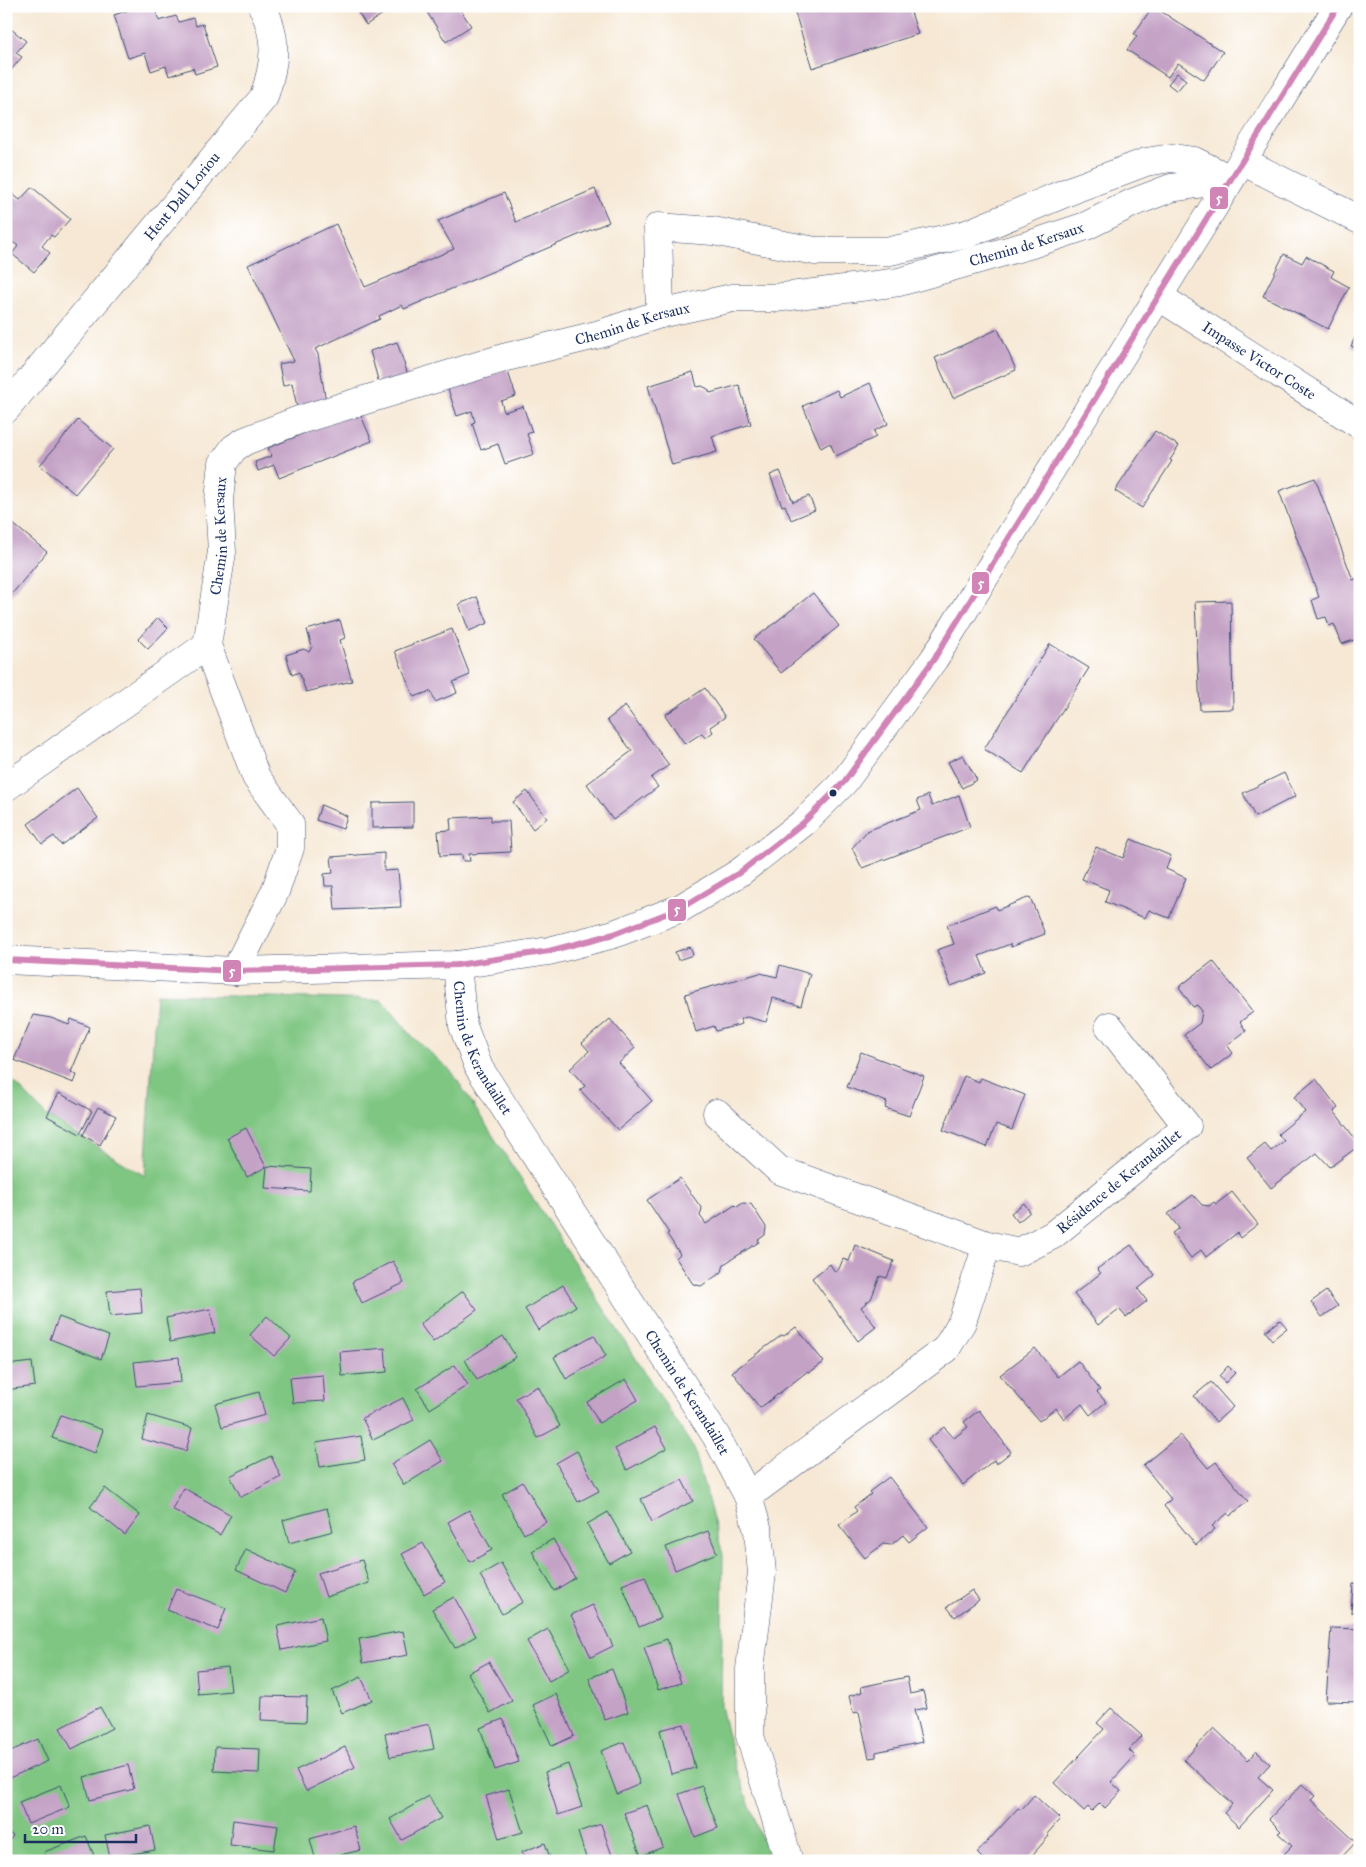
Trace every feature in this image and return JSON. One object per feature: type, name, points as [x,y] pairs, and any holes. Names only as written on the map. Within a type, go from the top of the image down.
[{"type":"street","name":"Hent Dall Loriou","points":[[6,409],[264,97],[273,69],[274,45],[270,22],[262,6]]},
{"type":"street","points":[[6,960],[235,971],[457,964],[549,951],[624,931],[681,908],[739,873],[803,823],[844,782],[934,659],[1338,6]]},
{"type":"street","points":[[660,314],[658,227],[713,231],[815,251],[890,251],[967,234],[1076,188],[1146,162],[1171,158],[1236,170],[1360,220]]},
{"type":"street","name":"Chemin de Kersaux","points":[[235,971],[275,892],[290,848],[290,824],[256,777],[207,645],[222,552],[219,500],[223,463],[234,448],[245,441],[299,420],[507,357],[600,334],[660,314],[732,298],[775,298],[899,282],[1050,238],[1086,226],[1132,203],[1171,188],[1236,170]]},
{"type":"street","name":"Impasse Victor Coste","points":[[1158,296],[1360,425]]},
{"type":"street","points":[[6,787],[207,645]]},
{"type":"street","name":"Chemin de Kerandaillet","points":[[457,964],[463,1026],[479,1068],[716,1436],[748,1496],[758,1531],[762,1573],[750,1669],[750,1736],[789,1861]]},
{"type":"street","name":"Résidence de Kerandaillet","points":[[717,1112],[779,1170],[987,1245],[1019,1252],[1053,1235],[1187,1126],[1108,1026]]},
{"type":"street","points":[[748,1496],[946,1349],[962,1322],[987,1245]]},
{"type":"green space","points":[[156,994],[382,1000],[413,1037],[452,1072],[694,1449],[723,1555],[721,1706],[734,1762],[770,1861],[6,1861],[6,1074],[47,1116],[145,1176]]},
{"type":"building","points":[[141,6],[154,6],[159,21],[176,16],[179,22],[193,18],[196,26],[203,24],[217,67],[195,74],[193,68],[169,76],[166,66],[151,71],[145,53],[128,58],[114,15]]},
{"type":"building","points":[[354,6],[395,6],[366,25]]},
{"type":"building","points":[[423,6],[458,6],[471,26],[446,42]]},
{"type":"building","points":[[793,6],[909,6],[918,34],[812,68]]},
{"type":"building","points":[[1153,6],[1223,52],[1204,80],[1178,63],[1168,77],[1127,50],[1137,36],[1134,34]]},
{"type":"building","points":[[6,25],[26,41],[16,53],[22,57],[6,76]]},
{"type":"building","points":[[1177,73],[1186,80],[1177,91],[1168,84]]},
{"type":"building","points":[[32,187],[70,219],[54,237],[51,235],[42,246],[50,253],[34,272],[12,254],[18,246],[6,237],[6,189],[20,200]]},
{"type":"building","points":[[595,189],[609,222],[404,309],[402,305],[379,316],[380,319],[315,349],[318,354],[326,402],[297,407],[292,383],[283,386],[279,364],[294,361],[248,265],[336,224],[365,287],[454,249],[438,221],[504,193],[516,222]]},
{"type":"building","points":[[1284,254],[1302,263],[1306,256],[1334,271],[1331,277],[1349,287],[1328,329],[1263,296]]},
{"type":"building","points":[[1360,327],[1360,350],[1351,346]]},
{"type":"building","points":[[998,329],[1016,370],[953,398],[935,358]]},
{"type":"building","points":[[397,342],[409,378],[380,387],[370,351]]},
{"type":"building","points":[[507,369],[516,396],[501,401],[504,412],[523,406],[532,432],[527,434],[534,454],[505,464],[498,444],[481,450],[472,423],[475,422],[472,411],[457,416],[448,389]]},
{"type":"building","points":[[693,372],[697,387],[702,386],[708,389],[710,393],[739,385],[751,424],[712,436],[717,452],[672,465],[648,386]]},
{"type":"building","points":[[870,383],[888,424],[874,431],[876,437],[836,456],[830,443],[821,448],[803,406],[837,390],[840,397]]},
{"type":"building","points":[[359,411],[372,441],[279,478],[274,465],[258,471],[255,462],[272,456],[268,448]]},
{"type":"building","points":[[78,420],[113,449],[75,494],[40,465]]},
{"type":"building","points":[[1155,431],[1179,446],[1170,460],[1172,461],[1142,508],[1115,491]]},
{"type":"building","points":[[780,471],[793,502],[809,496],[815,510],[791,520],[785,505],[782,506],[770,475]]},
{"type":"building","points":[[1315,478],[1353,580],[1360,577],[1360,638],[1342,644],[1334,624],[1329,626],[1326,617],[1318,619],[1312,600],[1319,597],[1279,491]]},
{"type":"building","points":[[6,518],[47,552],[6,601]]},
{"type":"building","points":[[813,593],[839,626],[781,673],[754,639]]},
{"type":"building","points":[[477,597],[488,623],[469,631],[459,604]]},
{"type":"building","points":[[1231,601],[1233,709],[1200,710],[1195,602]]},
{"type":"building","points":[[158,618],[168,628],[148,649],[138,639]]},
{"type":"building","points":[[340,620],[345,638],[340,640],[352,681],[306,692],[299,672],[292,675],[286,655],[304,649],[309,652],[312,647],[307,630]]},
{"type":"building","points":[[452,629],[470,675],[453,682],[457,693],[435,702],[431,691],[414,697],[395,651]]},
{"type":"building","points":[[1050,644],[1089,668],[1023,773],[984,749]]},
{"type":"building","points":[[705,688],[725,717],[710,727],[713,732],[705,738],[702,733],[685,744],[665,715]]},
{"type":"building","points":[[625,706],[669,765],[651,778],[658,787],[613,820],[587,784],[632,751],[607,720]]},
{"type":"building","points":[[963,755],[977,780],[962,788],[948,762]]},
{"type":"building","points":[[1284,773],[1296,796],[1255,817],[1243,793]]},
{"type":"building","points":[[77,788],[98,818],[61,845],[54,836],[42,844],[28,824]]},
{"type":"building","points":[[527,791],[547,818],[533,829],[513,802]]},
{"type":"building","points":[[928,795],[932,806],[959,795],[970,827],[862,868],[852,848],[867,831],[921,810],[917,800]]},
{"type":"building","points":[[413,802],[413,827],[372,828],[372,803]]},
{"type":"building","points":[[321,805],[347,816],[343,829],[316,820]]},
{"type":"building","points":[[491,816],[491,821],[509,821],[511,852],[469,854],[470,861],[463,861],[462,855],[440,856],[438,831],[451,830],[450,818]]},
{"type":"building","points":[[1131,839],[1171,856],[1166,869],[1186,878],[1169,918],[1149,910],[1145,918],[1105,902],[1109,890],[1082,879],[1096,847],[1123,858]]},
{"type":"building","points":[[384,853],[384,871],[398,870],[401,907],[335,910],[333,886],[325,886],[324,874],[333,873],[331,857]]},
{"type":"building","points":[[1030,897],[1045,934],[1011,947],[1010,944],[979,956],[986,973],[951,986],[937,950],[954,944],[947,925],[996,906],[997,910]]},
{"type":"building","points":[[690,947],[693,955],[678,960],[675,952]]},
{"type":"building","points":[[1213,961],[1253,1012],[1240,1022],[1246,1031],[1227,1045],[1233,1053],[1211,1070],[1184,1035],[1200,1023],[1202,1011],[1197,1005],[1193,1007],[1179,987]]},
{"type":"building","points":[[780,965],[810,974],[801,1006],[773,998],[766,1022],[747,1017],[740,1019],[742,1024],[716,1031],[714,1026],[696,1032],[685,994],[760,973],[777,977]]},
{"type":"building","points":[[33,1015],[51,1018],[69,1025],[71,1019],[90,1027],[71,1072],[77,1075],[74,1083],[14,1060]]},
{"type":"building","points":[[610,1019],[635,1048],[619,1063],[652,1101],[618,1130],[580,1090],[585,1086],[570,1069],[589,1051],[582,1043]]},
{"type":"building","points":[[861,1052],[924,1076],[909,1116],[885,1108],[887,1102],[847,1087]]},
{"type":"building","points":[[964,1076],[979,1082],[981,1078],[1025,1095],[1012,1130],[996,1124],[987,1147],[943,1130]]},
{"type":"building","points":[[1316,1079],[1338,1108],[1334,1111],[1360,1145],[1330,1167],[1317,1153],[1271,1188],[1247,1158],[1265,1144],[1271,1151],[1284,1141],[1278,1134],[1305,1112],[1294,1097]]},
{"type":"building","points":[[59,1093],[92,1111],[80,1134],[47,1116]]},
{"type":"building","points":[[98,1107],[116,1116],[100,1145],[83,1135]]},
{"type":"building","points":[[246,1128],[266,1167],[247,1177],[227,1138]]},
{"type":"building","points":[[267,1166],[311,1169],[310,1191],[265,1188]]},
{"type":"building","points":[[680,1178],[702,1209],[700,1216],[706,1224],[735,1205],[737,1207],[743,1203],[751,1204],[766,1227],[765,1235],[758,1240],[759,1242],[724,1264],[722,1272],[701,1286],[693,1284],[676,1258],[680,1254],[667,1234],[669,1233],[647,1200]]},
{"type":"building","points":[[1232,1192],[1258,1224],[1240,1238],[1237,1233],[1206,1257],[1201,1250],[1191,1258],[1172,1233],[1179,1228],[1168,1214],[1193,1195],[1202,1205],[1209,1206],[1214,1202],[1216,1204]]},
{"type":"building","points":[[1024,1203],[1030,1212],[1018,1222],[1011,1213]]},
{"type":"building","points":[[855,1245],[894,1261],[887,1278],[880,1276],[871,1299],[861,1307],[876,1327],[858,1341],[812,1278],[830,1264],[835,1272],[839,1269],[843,1259],[849,1261]]},
{"type":"building","points":[[1131,1245],[1155,1275],[1138,1289],[1147,1301],[1126,1317],[1119,1309],[1098,1325],[1074,1294],[1101,1273],[1097,1269]]},
{"type":"building","points":[[393,1261],[404,1283],[362,1303],[352,1282]]},
{"type":"building","points":[[563,1285],[576,1306],[538,1330],[525,1309]]},
{"type":"building","points":[[140,1288],[142,1313],[110,1316],[107,1291]]},
{"type":"building","points":[[463,1291],[477,1310],[433,1342],[420,1324]]},
{"type":"building","points":[[1326,1291],[1338,1306],[1322,1317],[1311,1302]]},
{"type":"building","points":[[210,1309],[215,1333],[170,1342],[166,1318]]},
{"type":"building","points":[[267,1316],[291,1338],[274,1356],[250,1335]]},
{"type":"building","points":[[59,1317],[109,1336],[101,1359],[50,1339]]},
{"type":"building","points":[[1280,1320],[1287,1328],[1272,1340],[1265,1331]]},
{"type":"building","points":[[796,1327],[824,1362],[810,1372],[808,1371],[760,1408],[732,1372],[782,1335],[784,1336]]},
{"type":"building","points":[[594,1335],[606,1356],[566,1379],[554,1357]]},
{"type":"building","points":[[503,1336],[516,1357],[477,1380],[465,1360]]},
{"type":"building","points":[[385,1348],[387,1372],[342,1376],[340,1352]]},
{"type":"building","points":[[1035,1348],[1058,1377],[1078,1361],[1100,1390],[1097,1392],[1106,1402],[1090,1415],[1082,1404],[1064,1419],[1056,1408],[1039,1421],[1000,1375]]},
{"type":"building","points":[[179,1357],[181,1382],[137,1386],[134,1362]]},
{"type":"building","points":[[32,1362],[35,1386],[6,1390],[6,1365]]},
{"type":"building","points":[[455,1365],[468,1385],[430,1409],[417,1389]]},
{"type":"building","points":[[1228,1366],[1235,1373],[1225,1383],[1219,1376]]},
{"type":"building","points":[[323,1375],[325,1401],[293,1403],[290,1378]]},
{"type":"building","points":[[626,1379],[638,1400],[599,1423],[587,1402]]},
{"type":"building","points":[[1211,1382],[1233,1407],[1216,1422],[1194,1396]]},
{"type":"building","points":[[538,1386],[560,1426],[538,1438],[516,1398]]},
{"type":"building","points":[[259,1392],[265,1415],[222,1427],[215,1404]]},
{"type":"building","points":[[403,1398],[414,1420],[373,1440],[362,1418]]},
{"type":"building","points":[[979,1410],[1011,1452],[996,1464],[994,1460],[963,1485],[928,1440],[944,1427],[954,1438],[968,1427],[964,1422]]},
{"type":"building","points":[[61,1415],[103,1430],[95,1453],[52,1438]]},
{"type":"building","points":[[148,1415],[192,1428],[186,1451],[142,1439]]},
{"type":"building","points":[[655,1427],[667,1448],[627,1470],[615,1449]]},
{"type":"building","points":[[1180,1435],[1208,1468],[1216,1462],[1248,1501],[1230,1516],[1228,1513],[1212,1526],[1215,1529],[1196,1545],[1164,1506],[1171,1499],[1143,1465]]},
{"type":"building","points":[[361,1436],[365,1460],[320,1467],[316,1443]]},
{"type":"building","points":[[430,1440],[443,1461],[404,1485],[391,1464]]},
{"type":"building","points":[[577,1451],[599,1491],[578,1502],[556,1463]]},
{"type":"building","points":[[271,1456],[281,1477],[241,1497],[230,1476]]},
{"type":"building","points":[[889,1477],[928,1527],[909,1542],[903,1535],[891,1545],[883,1544],[865,1558],[839,1525],[857,1511],[854,1507],[871,1494],[869,1492]]},
{"type":"building","points":[[682,1480],[693,1501],[652,1522],[641,1499]]},
{"type":"building","points":[[523,1482],[546,1522],[524,1534],[502,1494]]},
{"type":"building","points":[[105,1488],[140,1515],[125,1535],[90,1507]]},
{"type":"building","points":[[184,1488],[231,1515],[220,1535],[172,1509]]},
{"type":"building","points":[[327,1508],[333,1531],[289,1543],[283,1520]]},
{"type":"building","points":[[469,1510],[492,1550],[470,1562],[448,1522]]},
{"type":"building","points":[[608,1512],[630,1551],[609,1563],[587,1524]]},
{"type":"building","points":[[708,1531],[717,1553],[675,1570],[666,1547]]},
{"type":"building","points":[[553,1539],[575,1578],[554,1591],[532,1551]]},
{"type":"building","points":[[423,1543],[445,1582],[424,1594],[402,1554]]},
{"type":"building","points":[[246,1549],[295,1572],[285,1593],[236,1570]]},
{"type":"building","points":[[362,1560],[369,1583],[326,1597],[318,1573]]},
{"type":"building","points":[[501,1563],[523,1602],[502,1614],[480,1575]]},
{"type":"building","points":[[645,1576],[661,1618],[639,1627],[622,1585]]},
{"type":"building","points":[[1353,1584],[1360,1585],[1360,1613],[1351,1612]]},
{"type":"building","points":[[176,1589],[226,1608],[218,1630],[167,1610]]},
{"type":"building","points":[[972,1590],[979,1600],[955,1617],[947,1607]]},
{"type":"building","points":[[454,1597],[476,1636],[455,1648],[432,1609]]},
{"type":"building","points":[[593,1605],[613,1646],[591,1657],[571,1615]]},
{"type":"building","points":[[321,1617],[326,1641],[282,1650],[277,1626]]},
{"type":"building","points":[[1331,1628],[1360,1629],[1360,1702],[1326,1701]]},
{"type":"building","points":[[548,1629],[570,1669],[549,1681],[527,1641]]},
{"type":"building","points":[[403,1631],[408,1655],[363,1663],[359,1639]]},
{"type":"building","points":[[667,1639],[681,1683],[658,1690],[644,1647]]},
{"type":"building","points":[[489,1662],[512,1701],[490,1713],[468,1673]]},
{"type":"building","points":[[228,1667],[231,1691],[198,1694],[196,1670]]},
{"type":"building","points":[[612,1669],[628,1712],[605,1720],[589,1678]]},
{"type":"building","points":[[361,1677],[372,1700],[342,1713],[332,1691]]},
{"type":"building","points":[[907,1677],[910,1694],[923,1691],[927,1708],[914,1710],[922,1742],[876,1752],[876,1757],[869,1758],[859,1712],[853,1713],[849,1696],[862,1692],[861,1687]]},
{"type":"building","points":[[556,1694],[574,1736],[552,1746],[533,1705]]},
{"type":"building","points":[[262,1696],[307,1697],[306,1722],[261,1720]]},
{"type":"building","points":[[100,1707],[112,1728],[72,1749],[60,1728]]},
{"type":"building","points":[[1111,1708],[1142,1736],[1129,1750],[1135,1756],[1111,1782],[1121,1791],[1105,1808],[1100,1803],[1092,1811],[1088,1807],[1084,1811],[1054,1783],[1104,1729],[1097,1723]]},
{"type":"building","points":[[503,1719],[519,1762],[495,1770],[480,1728]]},
{"type":"building","points":[[429,1724],[434,1749],[390,1757],[385,1734]]},
{"type":"building","points":[[684,1724],[695,1768],[671,1774],[660,1730]]},
{"type":"building","points":[[1214,1728],[1248,1760],[1256,1751],[1270,1764],[1258,1777],[1273,1790],[1239,1827],[1224,1813],[1232,1804],[1184,1760]]},
{"type":"building","points":[[38,1739],[48,1761],[7,1779],[6,1753]]},
{"type":"building","points":[[624,1742],[640,1784],[617,1794],[601,1751]]},
{"type":"building","points":[[215,1747],[260,1749],[259,1773],[214,1771]]},
{"type":"building","points":[[345,1747],[355,1767],[306,1791],[296,1770]]},
{"type":"building","points":[[568,1764],[582,1807],[558,1815],[545,1772]]},
{"type":"building","points":[[128,1765],[134,1789],[90,1800],[84,1777]]},
{"type":"building","points":[[1302,1784],[1315,1796],[1311,1800],[1356,1842],[1338,1861],[1289,1861],[1283,1855],[1292,1846],[1278,1833],[1281,1831],[1269,1819]]},
{"type":"building","points":[[61,1785],[70,1807],[28,1824],[19,1802]]},
{"type":"building","points":[[702,1786],[718,1828],[695,1837],[679,1794]]},
{"type":"building","points":[[509,1789],[523,1832],[499,1839],[486,1796]]},
{"type":"building","points":[[1034,1795],[1060,1819],[1047,1834],[1049,1836],[1027,1861],[985,1861],[977,1853],[1018,1808],[1021,1810]]},
{"type":"building","points":[[429,1796],[441,1818],[402,1840],[390,1819]]},
{"type":"building","points":[[647,1805],[663,1847],[641,1856],[624,1813]]},
{"type":"building","points":[[233,1820],[278,1826],[274,1850],[230,1845]]},
{"type":"building","points":[[601,1824],[614,1861],[587,1861],[578,1832]]},
{"type":"building","points":[[150,1826],[155,1850],[110,1858],[105,1835]]},
{"type":"building","points":[[354,1826],[361,1850],[316,1861],[310,1839]]},
{"type":"building","points":[[6,1831],[13,1836],[6,1845]]},
{"type":"building","points":[[86,1836],[95,1858],[87,1861],[47,1861],[44,1852]]},
{"type":"building","points":[[545,1843],[551,1861],[525,1861],[522,1852]]},
{"type":"transit line","name":"5","points":[[6,960],[235,971],[457,965],[549,951],[614,934],[681,908],[739,873],[803,823],[844,782],[934,659],[1338,6]]}]
